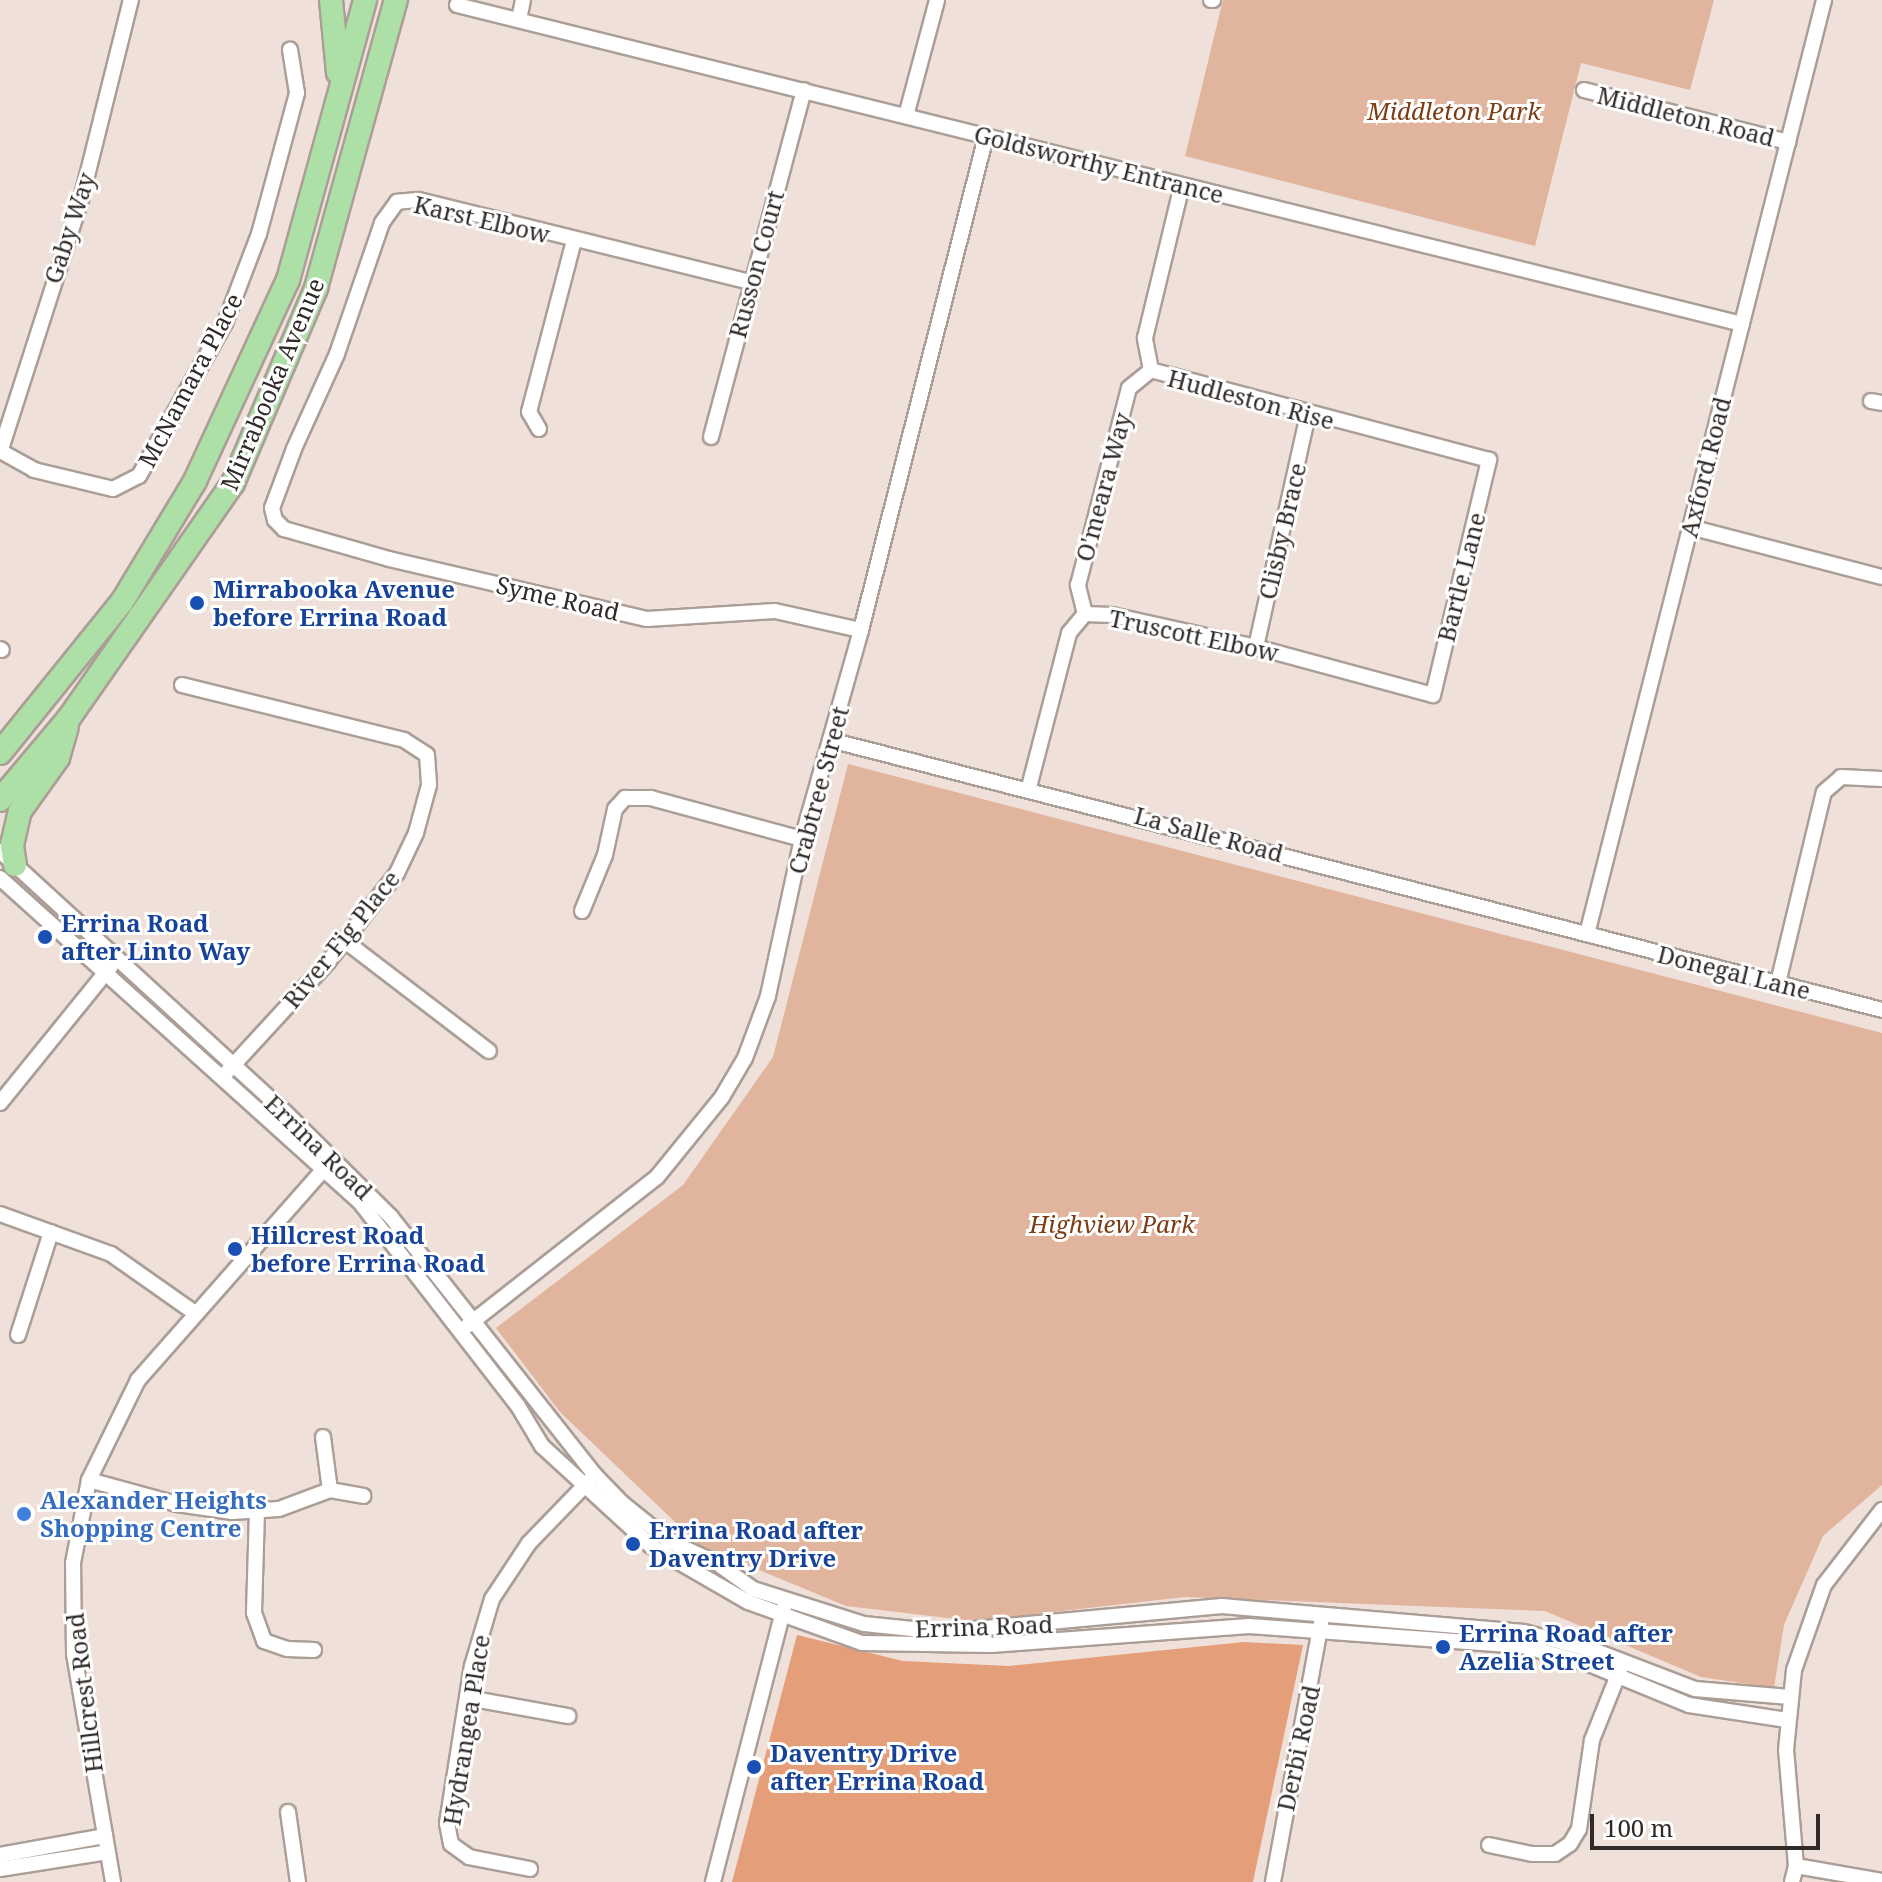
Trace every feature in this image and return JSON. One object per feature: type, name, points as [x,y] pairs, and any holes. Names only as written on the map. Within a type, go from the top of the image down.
[{"type":"main road","points":[[331,0],[336,114]]},
{"type":"main road","name":"Mirrabooka Avenue","points":[[0,753],[122,602],[195,481],[288,280],[365,0]]},
{"type":"main road","name":"Mirrabooka Avenue","points":[[0,800],[69,718],[233,483],[316,288],[396,0]]},
{"type":"main road","points":[[5,865],[20,811],[58,758],[69,718]]},
{"type":"street","name":"Gaby Way","points":[[1,452],[82,196],[131,0]]},
{"type":"street","points":[[519,19],[523,0]]},
{"type":"street","points":[[906,116],[937,0]]},
{"type":"street","name":"Axford Road","points":[[1587,934],[1824,0]]},
{"type":"street","name":"Goldsworthy Entrance","points":[[457,5],[1742,324]]},
{"type":"street","name":"McNamara Place","points":[[1,452],[34,470],[113,489],[139,476],[225,323],[259,234],[297,93],[290,50]]},
{"type":"street","name":"Russon Court","points":[[711,437],[750,282],[804,90]]},
{"type":"street","name":"Middleton Road","points":[[1584,90],[1788,142]]},
{"type":"street","name":"Crabtree Street","points":[[466,1326],[657,1177],[722,1097],[745,1058],[768,996],[802,839],[861,630],[986,136]]},
{"type":"street","name":"Hudleston Rise","points":[[1182,185],[1145,338],[1151,370],[1308,415],[1489,460]]},
{"type":"street","name":"Karst Elbow","points":[[272,508],[343,338],[382,223],[397,202],[418,200],[750,282]]},
{"type":"street","points":[[539,429],[529,412],[574,240]]},
{"type":"street","name":"O'meara Way","points":[[1085,614],[1078,585],[1129,388],[1151,370]]},
{"type":"street","name":"Clisby Brace","points":[[1256,647],[1308,415]]},
{"type":"street","name":"Bartle Lane","points":[[1433,695],[1489,460]]},
{"type":"street","name":"Syme Road","points":[[272,508],[284,529],[647,619],[775,611],[861,630]]},
{"type":"street","points":[[1690,527],[1882,577]]},
{"type":"street","name":"Truscott Elbow","points":[[1029,787],[1069,633],[1085,614],[1112,615],[1256,647],[1433,695]]},
{"type":"street","name":"River Fig Place","points":[[182,685],[404,740],[427,755],[429,785],[408,854],[345,941],[228,1070]]},
{"type":"street","name":"La Salle Road","points":[[830,740],[1029,787],[1587,934]]},
{"type":"street","points":[[1778,983],[1824,792],[1841,777],[1882,779]]},
{"type":"street","points":[[582,911],[605,855],[615,809],[625,798],[651,798],[802,839]]},
{"type":"street","name":"Errina Road","points":[[5,865],[112,966],[391,1217],[466,1326],[518,1406],[533,1435],[669,1541],[784,1608],[864,1624],[942,1632],[1182,1613],[1209,1606],[1321,1621],[1524,1632],[1620,1670],[1689,1705],[1787,1720]]},
{"type":"street","name":"Donegal Lane","points":[[1587,934],[1882,1010]]},
{"type":"street","points":[[345,941],[489,1051]]},
{"type":"street","points":[[0,1103],[112,966]]},
{"type":"street","name":"Hillcrest Road","points":[[113,1882],[74,1654],[73,1563],[89,1480],[138,1380],[329,1163]]},
{"type":"street","points":[[0,1214],[111,1254],[195,1313]]},
{"type":"street","points":[[18,1335],[51,1232]]},
{"type":"street","name":"Errina Road","points":[[466,1326],[589,1481],[651,1546],[703,1579],[784,1608],[862,1643],[991,1645],[1186,1628],[1321,1621]]},
{"type":"street","points":[[323,1437],[330,1490]]},
{"type":"street","points":[[89,1480],[177,1504],[257,1511],[330,1490],[363,1496]]},
{"type":"street","name":"Hydrangea Place","points":[[530,1869],[469,1857],[451,1844],[447,1823],[468,1698],[492,1599],[529,1543],[589,1481]]},
{"type":"street","points":[[1792,1882],[1796,1866],[1787,1720],[1804,1629],[1824,1585],[1882,1510]]},
{"type":"street","points":[[257,1511],[254,1613],[264,1641],[287,1649],[314,1650]]},
{"type":"street","points":[[713,1882],[784,1608]]},
{"type":"street","name":"Derbi Road","points":[[1273,1882],[1321,1621]]},
{"type":"street","points":[[1489,1845],[1532,1854],[1555,1854],[1570,1844],[1579,1829],[1592,1740],[1620,1670]]},
{"type":"street","name":"Errina Road","points":[[1620,1670],[1695,1689],[1790,1697]]},
{"type":"street","points":[[468,1698],[568,1716]]},
{"type":"street","points":[[288,1812],[298,1882]]},
{"type":"street","points":[[0,1855],[105,1836]]},
{"type":"street","points":[[0,1869],[108,1852]]},
{"type":"street","points":[[1796,1866],[1882,1881]]},
{"type":"green space","name":"Middleton Park","points":[[1223,0],[1714,0],[1690,90],[1581,63],[1535,246],[1185,156]]},
{"type":"green space","name":"Highview Park","points":[[848,764],[1882,1033],[1882,1485],[1823,1536],[1784,1625],[1774,1688],[1701,1677],[1545,1611],[1185,1597],[973,1621],[846,1606],[699,1545],[560,1412],[496,1328],[683,1185],[773,1057]]},
{"type":"shaded area","points":[[797,1635],[903,1661],[1009,1666],[1244,1642],[1303,1645],[1253,1882],[732,1882]]},
{"type":"place","name":"Mirrabooka Avenue before Errina Road","points":[[197,603]]},
{"type":"place","name":"Errina Road after Linto Way","points":[[45,937]]},
{"type":"place","name":"Hillcrest Road before Errina Road","points":[[235,1249]]},
{"type":"place","name":"Alexander Heights Shopping Centre","points":[[24,1514]]},
{"type":"place","name":"Errina Road after Daventry Drive","points":[[633,1544]]},
{"type":"place","name":"Errina Road after Azelia Street","points":[[1443,1647]]},
{"type":"place","name":"Daventry Drive after Errina Road","points":[[754,1767]]}]
